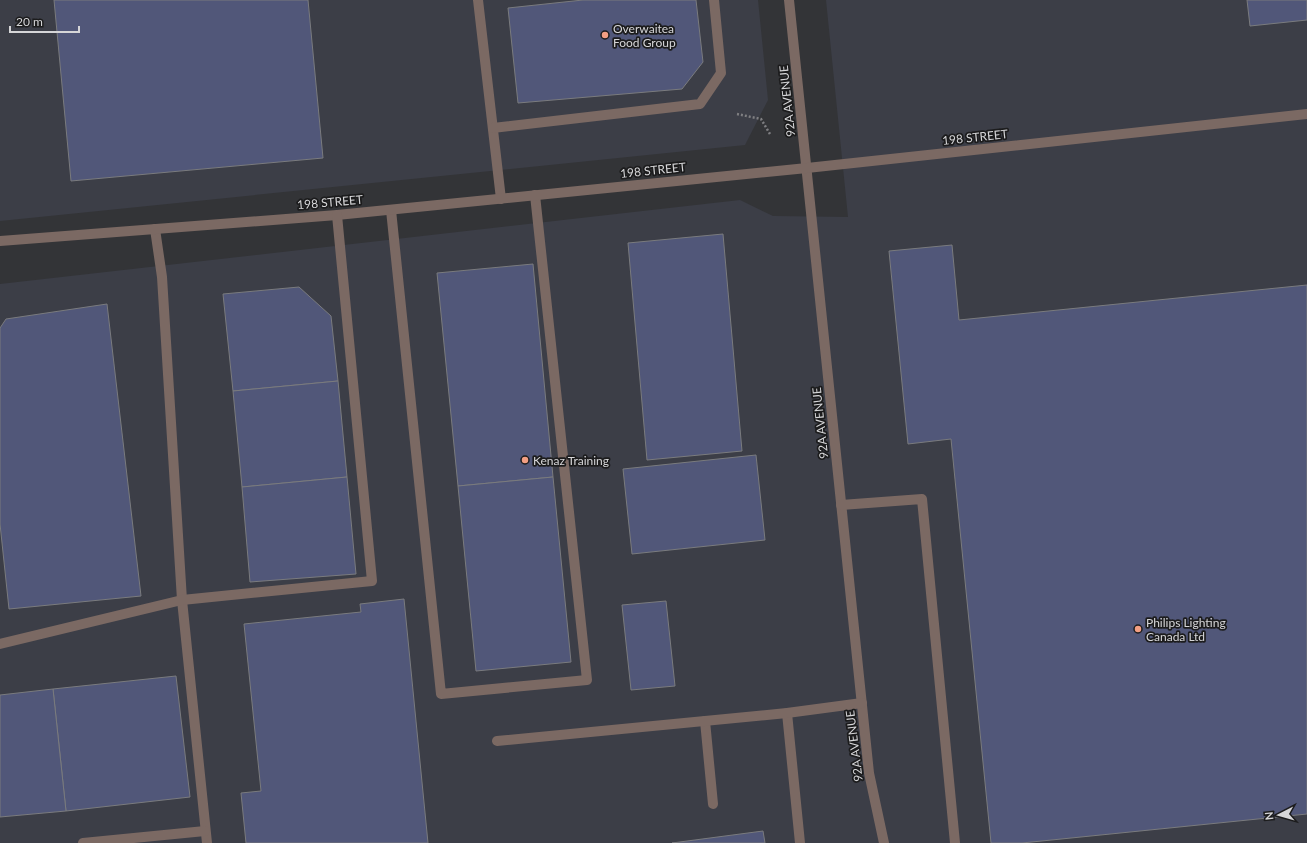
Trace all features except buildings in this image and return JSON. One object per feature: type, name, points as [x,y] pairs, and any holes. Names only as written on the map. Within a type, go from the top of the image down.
[{"type":"street","points":[[478,0],[501,199]]},
{"type":"street","points":[[493,128],[700,104],[721,73],[714,0]]},
{"type":"street","name":"92A AVENUE","points":[[789,0],[869,772],[884,843]]},
{"type":"street","name":"198 STREET","points":[[0,241],[390,210],[807,168],[1307,114]]},
{"type":"street","points":[[390,210],[441,694],[587,680],[535,195]]},
{"type":"street","points":[[0,644],[182,600],[372,581],[337,215]]},
{"type":"street","points":[[155,229],[162,277],[182,600],[207,843]]},
{"type":"street","points":[[841,505],[922,500],[954,843]]},
{"type":"street","points":[[496,741],[787,713],[862,703]]},
{"type":"street","points":[[787,713],[800,843]]},
{"type":"street","points":[[705,721],[713,804]]},
{"type":"street","points":[[83,843],[205,831]]},
{"type":"path","points":[[737,114],[760,119],[770,134]]},
{"type":"shaded area","points":[[0,0],[758,0],[768,100],[745,145],[0,221]]},
{"type":"shaded area","points":[[826,0],[1307,0],[1307,843],[0,843],[0,284],[740,200],[773,216],[848,217]]},
{"type":"place","name":"Overwaitea Food Group","points":[[605,35]]},
{"type":"place","name":"Kenaz Training","points":[[525,460]]},
{"type":"place","name":"Philips Lighting Canada Ltd","points":[[1138,629]]}]
